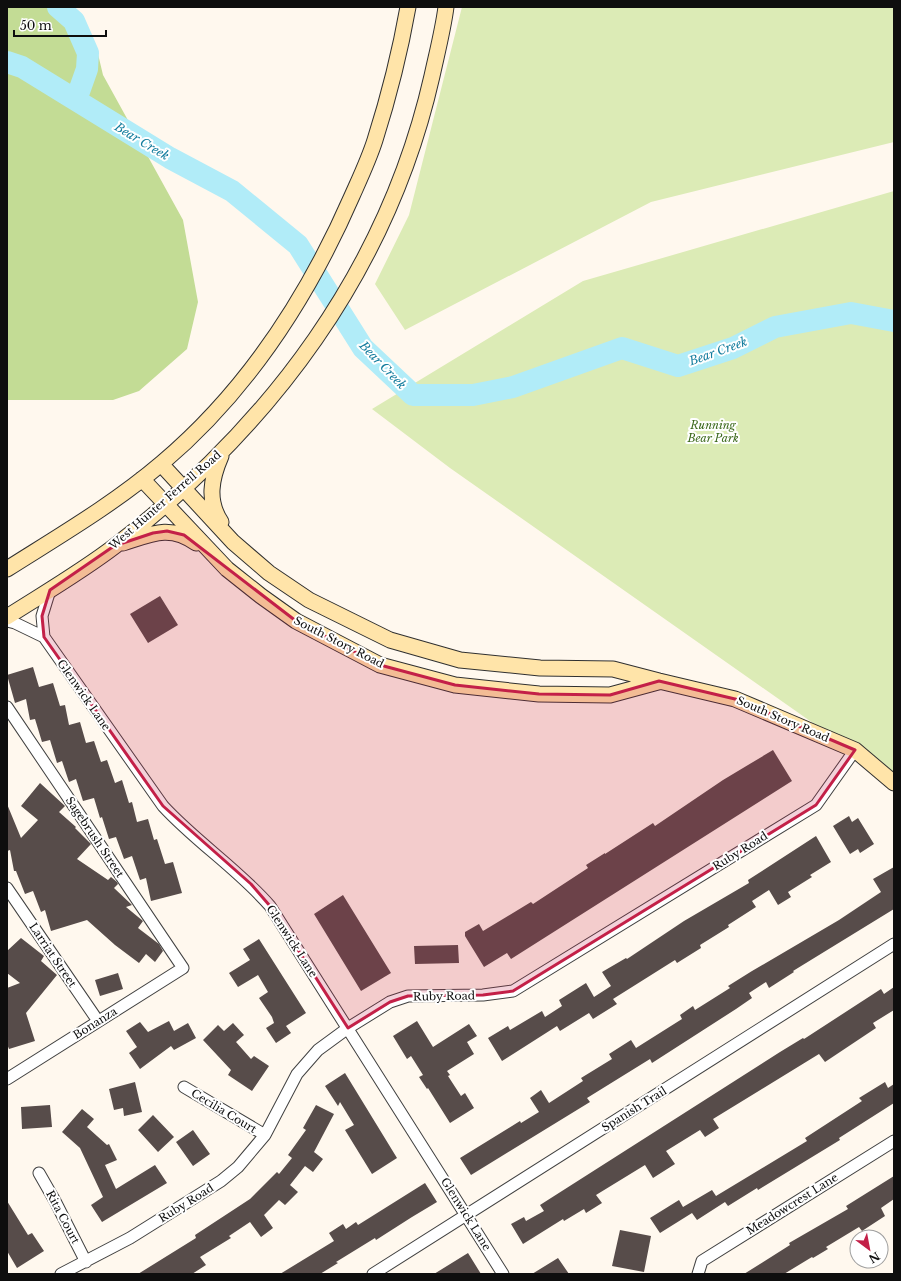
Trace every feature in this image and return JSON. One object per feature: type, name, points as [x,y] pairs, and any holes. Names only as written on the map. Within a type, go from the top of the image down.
[{"type":"main road","points":[[7,569],[76,525],[161,464],[210,416],[256,364],[303,294],[322,260],[339,226],[364,168],[375,141],[397,63],[408,7]]},
{"type":"main road","name":"West Hunter Ferrell Road","points":[[7,617],[50,590],[114,546],[183,488],[224,449],[280,387],[323,329],[359,270],[392,202],[411,152],[427,100],[444,26],[446,7]]},
{"type":"main road","points":[[224,449],[213,473],[212,497],[216,516],[233,542]]},
{"type":"main road","name":"South Story Road","points":[[161,464],[233,542],[270,573],[309,600],[390,640],[460,660],[540,668],[613,669],[659,682],[735,699],[855,750],[894,783]]},
{"type":"main road","name":"South Story Road","points":[[142,479],[227,569],[261,596],[296,621],[380,665],[455,685],[539,694],[610,694],[659,682]]},
{"type":"main road","points":[[114,546],[153,533],[167,531],[184,535],[214,555]]},
{"type":"street","name":"Glenwick Lane","points":[[44,637],[42,616],[50,590]]},
{"type":"street","name":"Glenwick Lane","points":[[7,621],[15,623],[44,637],[163,806],[178,823],[251,884],[270,906],[503,1274]]},
{"type":"street","name":"Sagebrush Street","points":[[7,707],[183,968]]},
{"type":"street","name":"Ruby Road","points":[[61,1274],[130,1238],[221,1182],[238,1167],[264,1135],[297,1074],[318,1050],[348,1028],[390,1002],[408,996],[483,995],[513,991],[816,805],[855,750]]},
{"type":"street","name":"Larriat Street","points":[[7,888],[98,1021]]},
{"type":"street","name":"Spanish Trail","points":[[373,1274],[894,944]]},
{"type":"street","name":"Bonanza","points":[[9,1074],[183,968]]},
{"type":"street","name":"Cecilia Court","points":[[184,1087],[264,1135]]},
{"type":"street","name":"Meadowcrest Lane","points":[[698,1274],[702,1261],[894,1141]]},
{"type":"street","name":"Rita Court","points":[[39,1173],[86,1262]]},
{"type":"highlighted area","points":[[167,531],[184,535],[296,621],[380,665],[455,685],[539,694],[610,695],[659,681],[735,699],[855,750],[816,805],[513,991],[483,995],[408,996],[390,1002],[348,1028],[270,906],[251,884],[163,806],[44,637],[42,616],[50,590],[114,546],[153,533]]},
{"type":"green space","points":[[7,7],[69,8],[98,54],[103,75],[183,220],[198,302],[187,349],[139,391],[113,400],[7,400]]},
{"type":"green space","points":[[462,7],[894,7],[894,142],[651,202],[405,330],[375,284],[409,215]]},
{"type":"green space","name":"Running Bear Park","points":[[894,191],[894,780],[450,468],[372,409],[583,281]]},
{"type":"building","points":[[160,596],[178,625],[148,643],[130,614]]},
{"type":"building","points":[[33,667],[39,687],[53,683],[60,706],[65,705],[69,725],[80,722],[86,743],[94,741],[101,762],[107,760],[115,783],[122,780],[129,803],[132,802],[137,822],[148,819],[154,840],[157,839],[165,864],[173,862],[182,893],[151,901],[146,878],[140,880],[132,856],[124,859],[116,837],[109,839],[102,817],[100,818],[94,798],[83,801],[76,779],[69,782],[62,761],[57,763],[50,740],[42,742],[35,719],[30,720],[26,699],[15,703],[7,675]]},
{"type":"building","points":[[773,750],[792,781],[511,959],[507,953],[484,967],[465,936],[465,932],[479,924],[483,931],[531,902],[533,904],[588,868],[586,865],[653,823],[655,826],[723,780]]},
{"type":"building","points":[[40,783],[65,806],[59,812],[76,827],[75,828],[91,844],[77,859],[108,880],[111,877],[117,882],[118,884],[114,888],[132,905],[126,907],[143,921],[138,928],[159,944],[163,951],[155,962],[146,954],[139,963],[115,945],[87,920],[51,931],[45,910],[41,912],[33,891],[25,894],[16,871],[14,871],[10,850],[7,851],[7,804],[21,838],[38,820],[21,806]]},
{"type":"building","points":[[849,816],[852,822],[858,818],[874,844],[860,853],[858,849],[850,854],[833,826]]},
{"type":"building","points":[[816,836],[831,862],[810,875],[812,877],[788,892],[791,897],[778,905],[769,890],[752,901],[756,907],[728,925],[729,927],[700,945],[701,948],[677,963],[675,960],[613,999],[617,1004],[593,1019],[589,1013],[560,1031],[557,1026],[502,1061],[488,1038],[508,1026],[510,1030],[542,1011],[545,1017],[562,1006],[559,1000],[586,983],[594,997],[611,986],[602,972],[626,958],[627,959],[684,921],[749,883],[748,880]]},
{"type":"building","points":[[894,867],[894,909],[793,971],[794,972],[769,988],[766,982],[749,993],[752,998],[736,1009],[652,1063],[650,1059],[587,1098],[590,1102],[471,1175],[460,1158],[520,1121],[521,1123],[539,1112],[530,1098],[541,1090],[549,1103],[583,1081],[581,1078],[612,1059],[609,1054],[631,1040],[636,1048],[682,1019],[680,1015],[693,1006],[695,1010],[730,988],[728,986],[752,971],[839,920],[881,892],[873,879]]},
{"type":"building","points":[[343,895],[391,973],[361,991],[314,914]]},
{"type":"building","points":[[21,938],[44,956],[41,961],[57,975],[26,1013],[35,1041],[9,1049],[7,1044],[7,988],[20,983],[7,973],[7,951]]},
{"type":"building","points":[[259,939],[306,1013],[286,1026],[291,1033],[276,1043],[266,1028],[274,1023],[272,1017],[259,998],[268,992],[258,975],[238,987],[229,973],[250,960],[243,949]]},
{"type":"building","points":[[458,945],[459,963],[415,964],[414,946]]},
{"type":"building","points":[[118,973],[123,989],[100,996],[95,980]]},
{"type":"building","points":[[894,987],[894,1010],[873,1023],[876,1028],[825,1062],[819,1054],[713,1119],[719,1128],[705,1137],[700,1130],[666,1151],[675,1164],[653,1178],[645,1165],[596,1195],[602,1203],[586,1213],[584,1209],[564,1221],[563,1219],[523,1244],[511,1224],[524,1217],[526,1221],[544,1211],[540,1205],[881,989],[884,994]]},
{"type":"building","points":[[169,1021],[174,1031],[188,1023],[196,1038],[174,1050],[171,1046],[140,1069],[129,1053],[137,1047],[126,1031],[140,1022],[148,1032]]},
{"type":"building","points":[[417,1021],[433,1047],[469,1024],[477,1036],[467,1042],[474,1054],[447,1071],[450,1075],[448,1076],[461,1096],[465,1093],[474,1108],[450,1123],[428,1088],[427,1089],[419,1077],[423,1075],[411,1056],[407,1059],[393,1036]]},
{"type":"building","points":[[233,1023],[244,1035],[236,1042],[251,1059],[254,1056],[269,1066],[252,1091],[228,1075],[231,1070],[203,1040],[218,1025],[224,1031]]},
{"type":"building","points":[[345,1073],[397,1158],[372,1174],[345,1130],[354,1125],[340,1102],[338,1106],[325,1086]]},
{"type":"building","points":[[135,1082],[142,1112],[124,1116],[123,1108],[114,1110],[109,1089]]},
{"type":"building","points":[[885,1082],[888,1088],[894,1084],[894,1103],[839,1138],[840,1140],[758,1190],[757,1188],[728,1206],[725,1202],[697,1220],[692,1213],[660,1233],[650,1218],[679,1200],[683,1207],[712,1190],[716,1196],[807,1141],[805,1138],[862,1101],[859,1098]]},
{"type":"building","points":[[50,1105],[52,1127],[22,1129],[21,1107]]},
{"type":"building","points":[[316,1105],[334,1114],[314,1152],[323,1159],[313,1172],[305,1166],[290,1185],[298,1192],[285,1205],[279,1200],[264,1215],[273,1228],[261,1237],[250,1222],[229,1236],[231,1238],[200,1257],[206,1265],[192,1274],[138,1274],[196,1238],[195,1235],[250,1199],[277,1172],[279,1174],[292,1158],[288,1155],[306,1130],[303,1128]]},
{"type":"building","points":[[82,1109],[94,1119],[87,1127],[107,1145],[109,1144],[117,1160],[105,1165],[116,1189],[155,1165],[167,1183],[102,1222],[91,1205],[103,1197],[80,1148],[62,1132]]},
{"type":"building","points":[[153,1115],[174,1137],[158,1152],[138,1130]]},
{"type":"building","points":[[193,1130],[210,1154],[193,1166],[176,1142]]},
{"type":"building","points":[[894,1176],[894,1199],[881,1208],[885,1216],[865,1229],[860,1229],[859,1227],[856,1229],[849,1229],[849,1233],[826,1247],[828,1249],[784,1274],[744,1274],[790,1245],[789,1243],[848,1209],[846,1206]]},
{"type":"building","points":[[425,1183],[437,1202],[376,1240],[375,1238],[336,1262],[338,1263],[320,1274],[280,1274],[334,1241],[329,1233],[343,1224],[346,1229],[356,1222],[358,1225]]},
{"type":"building","points":[[7,1201],[28,1235],[32,1233],[44,1251],[17,1268],[7,1251]]},
{"type":"building","points":[[620,1230],[651,1236],[644,1272],[612,1266]]},
{"type":"building","points":[[468,1253],[481,1274],[434,1274]]},
{"type":"building","points":[[558,1258],[569,1274],[532,1274]]},
{"type":"waterway","name":"Bear Creek","points":[[58,7],[74,21],[88,53],[87,69],[76,100]]},
{"type":"waterway","name":"Bear Creek","points":[[7,62],[22,67],[170,158],[232,191],[298,245],[363,348],[413,395],[473,395],[513,387],[622,348],[678,366],[733,348],[775,327],[851,313],[894,321]]}]
